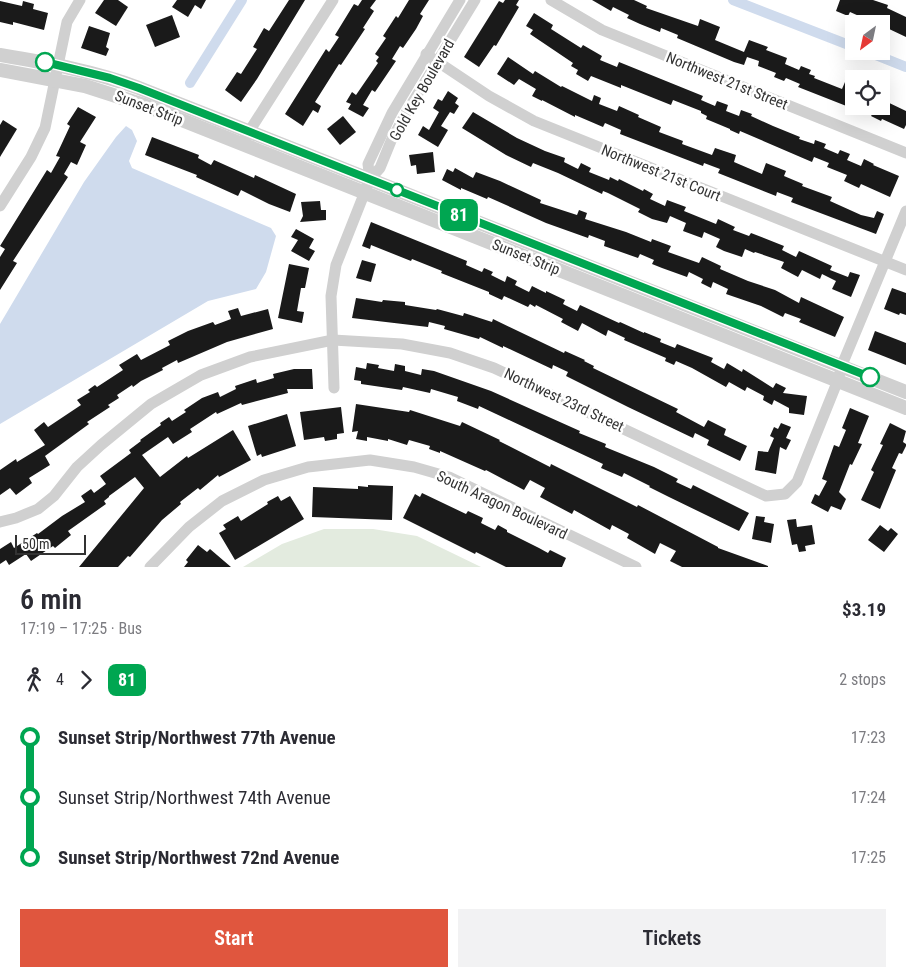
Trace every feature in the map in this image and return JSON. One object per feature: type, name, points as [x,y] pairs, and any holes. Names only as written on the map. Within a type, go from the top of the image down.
[{"type":"street","points":[[0,206],[39,142],[45,128],[67,22],[80,0]]},
{"type":"street","points":[[241,143],[333,0]]},
{"type":"street","name":"Gold Key Boulevard","points":[[370,179],[368,164],[392,113],[460,0]]},
{"type":"street","name":"Gold Key Boulevard","points":[[334,388],[332,296],[336,265],[370,179],[380,168],[391,141],[406,113],[475,0]]},
{"type":"street","name":"Northwest 21st Street","points":[[551,0],[602,30],[906,153]]},
{"type":"street","name":"Northwest 21st Court","points":[[426,54],[489,96],[534,120],[906,270]]},
{"type":"street","name":"Sunset Strip","points":[[0,55],[58,65],[125,83],[842,365],[906,392]]},
{"type":"street","name":"Sunset Strip","points":[[0,70],[85,86],[120,97],[241,143],[906,408]]},
{"type":"street","points":[[838,380],[842,365],[906,210]]},
{"type":"street","name":"Northwest 23rd Street","points":[[0,522],[38,509],[54,496],[95,450],[128,422],[152,404],[201,375],[250,357],[333,340],[402,344],[450,353],[494,368],[766,496],[785,494],[797,482],[838,380]]},
{"type":"street","name":"South Aragon Boulevard","points":[[150,567],[189,527],[222,501],[264,480],[308,467],[370,460],[414,467],[449,477],[636,567]]},
{"type":"shaded area","points":[[324,529],[373,529],[417,536],[481,567],[243,567],[282,544]]},
{"type":"water","points":[[126,126],[132,130],[137,141],[129,161],[132,168],[271,228],[276,236],[266,272],[256,289],[208,301],[0,424],[0,324],[84,182]]},
{"type":"building","points":[[104,0],[118,0],[128,7],[116,26],[95,13]]},
{"type":"building","points":[[177,0],[206,0],[201,9],[195,5],[188,17],[172,7]]},
{"type":"building","points":[[289,0],[305,0],[241,102],[225,90],[237,72],[241,74],[257,49],[253,47],[264,28],[269,31]]},
{"type":"building","points":[[362,0],[376,0],[370,8],[374,11],[363,28],[365,29],[341,65],[339,64],[315,102],[321,106],[318,113],[313,110],[303,126],[285,114],[326,49],[329,52],[339,37],[335,35],[354,4],[358,6]]},
{"type":"building","points":[[409,0],[429,0],[420,14],[423,16],[416,29],[403,48],[400,46],[392,59],[396,61],[375,92],[372,90],[363,105],[369,108],[363,117],[348,109],[351,104],[346,102],[352,92],[356,95],[378,63],[376,61],[379,57],[375,54],[386,38],[383,36],[396,16],[398,18]]},
{"type":"building","points":[[505,0],[519,0],[516,5],[519,7],[496,46],[494,45],[479,67],[464,57],[499,1],[503,3]]},
{"type":"building","points":[[592,0],[634,0],[647,6],[646,8],[698,26],[700,19],[720,27],[715,40],[744,52],[749,40],[768,47],[766,50],[787,58],[785,64],[799,70],[801,66],[811,70],[809,74],[815,76],[814,78],[842,89],[845,82],[845,105],[798,87],[800,84],[786,78],[784,81],[774,77],[776,73],[758,66],[759,61],[747,57],[744,65],[734,62],[677,38],[678,35],[661,28],[660,32],[640,24],[627,18],[629,15],[613,7],[611,11]]},
{"type":"building","points":[[840,0],[873,0],[888,5],[887,8],[906,17],[906,37],[890,29],[890,15],[857,15],[850,12],[848,15],[846,15],[836,11]]},
{"type":"building","points":[[0,1],[22,6],[23,1],[34,4],[33,9],[48,13],[44,30],[13,22],[13,25],[0,22]]},
{"type":"building","points":[[534,13],[553,25],[551,29],[581,48],[583,45],[602,56],[600,60],[617,67],[619,62],[703,96],[701,100],[715,106],[717,101],[728,105],[726,111],[739,116],[741,110],[800,137],[799,139],[814,144],[815,140],[826,144],[824,148],[838,154],[840,150],[850,154],[847,160],[861,166],[864,159],[899,176],[890,197],[861,184],[859,188],[844,181],[847,175],[827,167],[829,163],[814,157],[812,162],[740,131],[739,134],[706,119],[707,116],[701,113],[701,111],[673,100],[671,105],[621,85],[621,88],[591,76],[588,81],[576,74],[578,70],[571,66],[573,63],[530,34],[533,30],[526,26]]},
{"type":"building","points":[[172,15],[180,37],[155,47],[146,25]]},
{"type":"building","points":[[89,26],[110,33],[106,47],[109,49],[106,56],[81,48]]},
{"type":"building","points":[[508,57],[533,74],[535,71],[561,87],[592,101],[594,95],[601,98],[599,104],[617,111],[619,106],[639,115],[638,117],[661,127],[659,132],[683,141],[682,144],[712,155],[715,148],[736,155],[734,162],[762,174],[766,163],[786,171],[784,176],[803,184],[802,186],[832,197],[830,201],[861,215],[874,218],[877,211],[884,214],[876,234],[791,202],[793,198],[777,192],[776,196],[718,173],[720,169],[704,163],[703,166],[620,134],[621,130],[605,123],[603,127],[575,115],[575,117],[532,96],[536,89],[519,79],[514,85],[497,74]]},
{"type":"building","points":[[448,91],[458,98],[455,103],[459,106],[454,114],[450,112],[441,126],[448,130],[438,147],[418,135],[423,126],[429,130],[439,112],[433,108],[438,99],[442,101]]},
{"type":"building","points":[[890,103],[906,111],[906,125],[904,129],[871,116],[890,115]]},
{"type":"building","points":[[78,107],[96,117],[80,142],[86,145],[77,165],[71,162],[64,174],[68,177],[13,261],[17,263],[0,290],[0,257],[5,249],[0,246],[47,170],[51,173],[60,157],[56,156],[70,126],[67,124]]},
{"type":"building","points":[[473,112],[517,138],[565,158],[564,162],[578,169],[581,163],[591,168],[589,172],[609,180],[610,177],[618,181],[619,179],[643,191],[644,189],[653,194],[650,199],[665,206],[667,200],[686,207],[684,211],[716,224],[718,219],[735,227],[733,230],[749,236],[751,233],[784,246],[782,250],[796,257],[799,251],[832,266],[830,270],[848,277],[850,272],[860,275],[851,297],[832,289],[836,281],[822,274],[820,279],[802,270],[798,277],[781,268],[784,262],[745,249],[742,257],[724,251],[716,247],[720,239],[704,232],[702,238],[683,231],[686,223],[670,216],[667,223],[652,219],[638,212],[640,209],[608,193],[603,191],[602,194],[558,173],[533,163],[531,167],[506,155],[462,128]]},
{"type":"building","points":[[343,116],[356,132],[340,145],[327,129]]},
{"type":"building","points":[[3,120],[17,129],[0,157],[0,125]]},
{"type":"building","points":[[152,137],[199,155],[198,158],[211,165],[214,160],[254,178],[255,175],[296,194],[290,212],[241,190],[238,196],[196,177],[197,175],[145,155]]},
{"type":"building","points":[[433,152],[435,172],[417,174],[416,165],[411,166],[409,155]]},
{"type":"building","points":[[455,168],[473,178],[476,172],[500,181],[541,200],[540,203],[577,215],[579,210],[587,213],[585,219],[651,242],[652,239],[671,246],[668,252],[699,263],[702,257],[721,266],[720,269],[775,290],[799,303],[801,297],[844,317],[835,337],[799,322],[801,319],[785,313],[783,317],[761,306],[726,294],[728,289],[713,282],[711,288],[701,283],[703,279],[689,272],[687,277],[662,268],[652,264],[654,260],[640,254],[638,258],[604,246],[605,241],[589,235],[588,238],[546,223],[488,197],[487,199],[461,188],[461,190],[442,180],[447,169],[453,172]]},
{"type":"building","points":[[320,201],[321,210],[326,210],[326,220],[300,222],[303,216],[301,202]]},
{"type":"building","points":[[371,222],[467,261],[466,265],[482,272],[484,268],[493,272],[491,275],[505,282],[507,276],[517,281],[515,285],[529,292],[532,286],[546,293],[546,291],[565,300],[563,304],[577,311],[580,305],[619,323],[661,339],[660,342],[675,348],[677,344],[713,358],[711,362],[724,369],[727,363],[742,372],[743,369],[773,388],[776,383],[786,388],[783,393],[807,396],[804,415],[789,413],[789,408],[774,400],[772,405],[763,400],[764,396],[747,387],[745,391],[729,382],[726,387],[676,361],[674,365],[665,361],[666,358],[624,340],[625,338],[608,330],[606,336],[582,323],[578,331],[561,322],[563,319],[536,305],[535,307],[530,304],[528,307],[504,296],[502,300],[489,294],[489,292],[412,259],[411,261],[371,245],[370,249],[362,246]]},
{"type":"building","points":[[296,229],[314,239],[309,248],[315,251],[309,261],[291,251],[298,240],[291,237]]},
{"type":"building","points":[[362,260],[376,264],[371,282],[356,278]]},
{"type":"building","points":[[289,264],[309,268],[305,288],[301,288],[297,311],[304,312],[302,323],[278,318]]},
{"type":"building","points":[[892,288],[906,293],[906,315],[900,313],[899,315],[884,309]]},
{"type":"building","points":[[356,298],[382,302],[383,300],[405,302],[405,305],[437,309],[463,316],[464,313],[492,322],[493,319],[564,353],[565,351],[585,360],[594,366],[593,368],[678,409],[676,412],[704,427],[708,420],[726,429],[724,435],[747,446],[740,461],[707,445],[709,440],[695,433],[693,438],[566,376],[568,372],[553,365],[552,369],[480,337],[479,339],[444,329],[445,326],[429,322],[428,327],[352,318]]},
{"type":"building","points":[[238,308],[241,316],[268,309],[273,329],[227,342],[178,363],[177,360],[133,387],[132,385],[117,395],[119,398],[108,405],[110,407],[87,422],[89,424],[45,456],[50,465],[29,478],[32,483],[16,495],[10,488],[0,495],[0,470],[16,459],[17,462],[45,445],[34,430],[44,422],[48,427],[81,405],[77,400],[90,392],[88,390],[95,385],[97,387],[123,370],[119,365],[137,354],[141,360],[170,345],[168,341],[188,331],[213,322],[215,325],[231,319],[228,311]]},
{"type":"building","points":[[875,331],[906,343],[906,365],[868,350]]},
{"type":"building","points":[[367,363],[379,365],[378,368],[394,371],[395,364],[405,366],[405,371],[421,375],[422,369],[434,371],[491,391],[580,431],[579,433],[606,444],[605,447],[654,467],[678,479],[676,482],[691,489],[693,485],[749,513],[739,531],[624,473],[622,477],[601,468],[603,464],[479,406],[478,409],[457,401],[458,397],[431,389],[430,393],[403,387],[402,390],[361,384],[361,381],[354,380],[356,367],[366,369]]},
{"type":"building","points":[[294,369],[312,369],[313,389],[287,389],[288,393],[242,405],[241,403],[217,414],[216,412],[190,429],[192,432],[173,444],[168,437],[142,455],[160,477],[187,456],[188,458],[233,430],[251,460],[219,477],[218,475],[200,490],[198,488],[180,502],[181,504],[162,520],[130,557],[128,556],[118,567],[79,567],[144,488],[135,477],[109,496],[104,501],[106,504],[68,531],[71,535],[55,548],[53,546],[31,561],[26,554],[9,565],[6,560],[0,564],[0,549],[11,542],[14,548],[85,502],[81,496],[91,489],[94,493],[106,484],[100,476],[131,453],[129,450],[169,417],[172,421],[202,398],[218,392],[220,397],[236,389],[235,386],[256,379],[257,383],[274,378],[273,374]]},
{"type":"building","points":[[356,404],[409,412],[410,410],[460,426],[462,422],[550,467],[551,464],[637,507],[638,505],[718,548],[768,567],[682,567],[670,561],[676,551],[660,543],[655,554],[627,538],[629,534],[612,525],[610,530],[574,510],[572,514],[540,497],[545,488],[530,480],[524,490],[486,470],[440,451],[440,453],[429,449],[430,446],[409,440],[407,445],[388,439],[388,441],[367,437],[367,441],[356,439],[358,431],[352,432]]},
{"type":"building","points":[[341,407],[344,433],[337,434],[337,439],[325,441],[324,437],[304,440],[300,412]]},
{"type":"building","points":[[850,408],[869,416],[858,443],[862,444],[852,465],[850,464],[839,492],[846,499],[841,510],[831,506],[828,512],[811,503],[815,494],[819,496],[827,481],[822,479],[834,445],[839,447],[846,430],[842,428]]},
{"type":"building","points":[[287,414],[296,446],[262,457],[261,454],[257,456],[248,426]]},
{"type":"building","points":[[781,423],[791,427],[786,438],[791,440],[786,450],[780,447],[776,474],[755,470],[758,451],[768,452],[774,438],[770,436],[774,427],[778,429]]},
{"type":"building","points":[[890,423],[906,431],[903,442],[906,446],[902,454],[899,453],[892,468],[896,470],[880,509],[861,500],[874,472],[871,470],[883,445],[880,444]]},
{"type":"building","points":[[368,485],[393,486],[392,520],[312,517],[313,487],[358,489],[358,486],[368,487]]},
{"type":"building","points":[[422,493],[466,514],[468,511],[483,518],[481,523],[495,530],[498,525],[507,530],[507,532],[548,553],[550,550],[566,558],[562,567],[506,567],[476,552],[475,554],[403,518],[415,494],[420,497]]},
{"type":"building","points":[[278,496],[281,501],[290,496],[304,519],[235,560],[219,533],[226,529],[223,525],[238,516],[241,521]]},
{"type":"building","points":[[756,516],[765,517],[764,522],[774,524],[771,543],[752,539]]},
{"type":"building","points":[[796,519],[797,527],[812,525],[815,544],[805,546],[806,551],[799,552],[797,544],[792,545],[787,520]]},
{"type":"building","points":[[880,525],[888,531],[891,528],[898,534],[884,552],[868,540]]},
{"type":"building","points":[[198,545],[207,552],[210,549],[231,567],[184,567],[188,562],[186,560]]},
{"type":"waterway","points":[[190,83],[242,0]]},
{"type":"waterway","points":[[733,0],[845,44]]},
{"type":"waterway","points":[[888,60],[906,67]]},
{"type":"bus line","name":"81","points":[[45,62],[110,78],[139,88],[870,377]]}]
